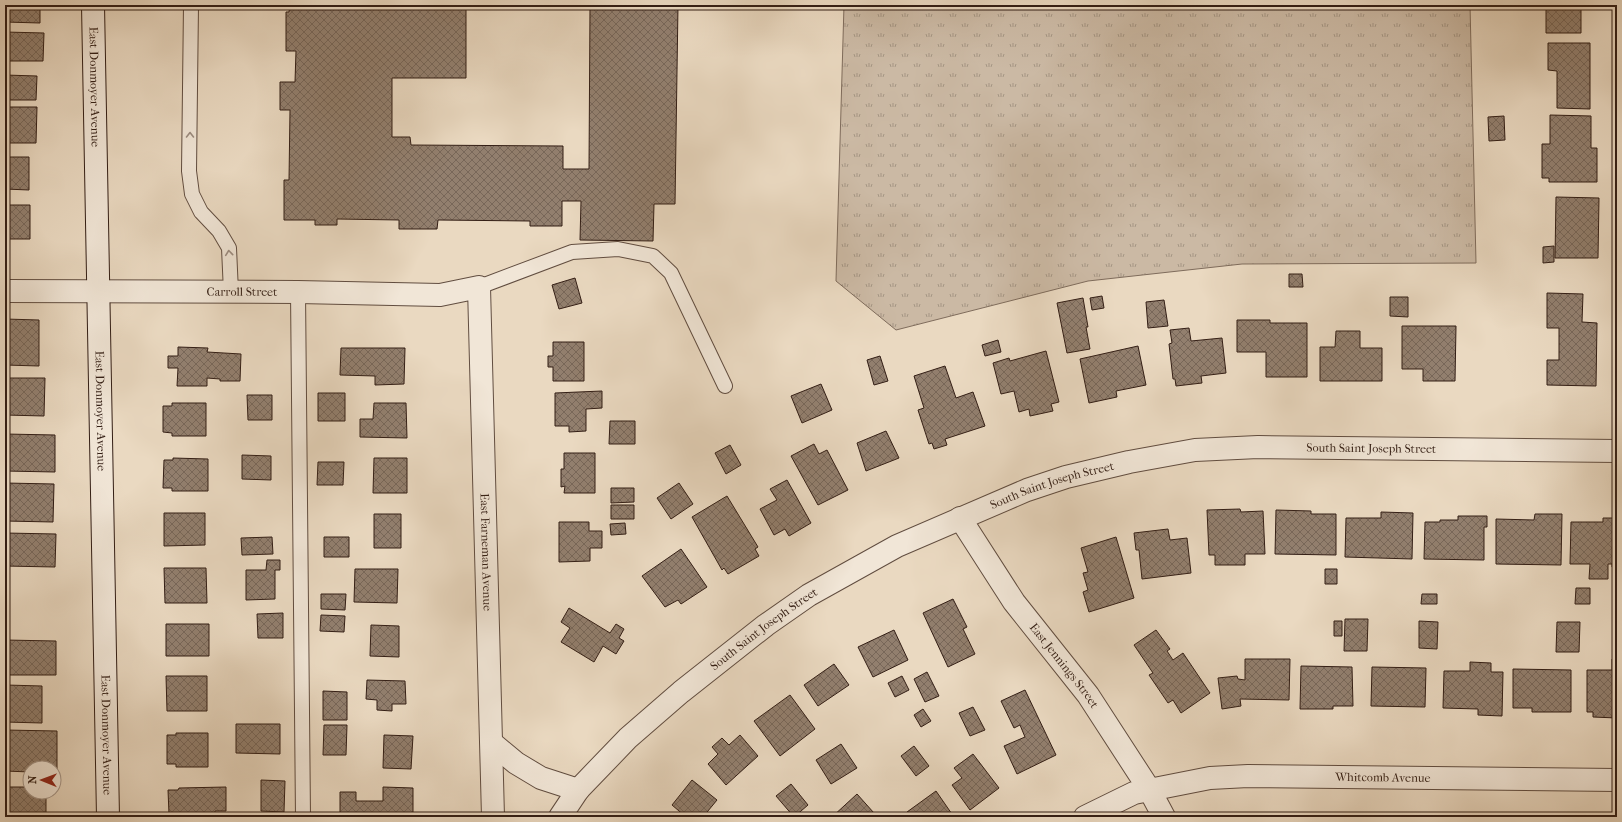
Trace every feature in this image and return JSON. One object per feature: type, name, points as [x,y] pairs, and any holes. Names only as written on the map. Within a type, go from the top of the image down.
[{"type":"street","name":"East Donmoyer Avenue","points":[[93,5],[108,817]]},
{"type":"street","name":"Carroll Street","points":[[5,291],[298,292],[440,295],[479,287]]},
{"type":"street","name":"East Farneman Avenue","points":[[479,287],[493,817]]},
{"type":"street","name":"South Saint Joseph Street","points":[[560,817],[578,790],[640,728],[722,658],[766,625],[809,595],[897,546],[1027,490],[1066,477],[1130,462],[1195,450],[1258,447],[1617,451]]},
{"type":"street","name":"East Jennings Street","points":[[960,518],[1014,602],[1088,695],[1149,790],[1164,817]]},
{"type":"street","points":[[492,743],[516,763],[541,778],[578,790]]},
{"type":"street","name":"Whitcomb Avenue","points":[[1085,817],[1134,793],[1210,778],[1248,776],[1617,780]]},
{"type":"lane","points":[[190,5],[189,171],[192,194],[201,212],[219,231],[229,248],[231,292]]},
{"type":"lane","points":[[479,287],[572,252],[618,249],[653,256],[671,273],[725,386]]},
{"type":"lane","points":[[298,292],[303,817]]},
{"type":"green space","points":[[844,5],[1470,5],[1476,263],[1242,264],[1088,281],[896,330],[836,281]]},
{"type":"building","points":[[5,5],[40,5],[40,23],[5,22]]},
{"type":"building","points":[[290,5],[466,5],[466,78],[392,78],[392,137],[410,137],[411,145],[563,146],[563,169],[589,169],[590,5],[678,5],[675,204],[654,204],[653,241],[580,240],[581,201],[562,201],[562,226],[530,226],[530,221],[438,220],[437,229],[399,229],[399,220],[337,219],[337,225],[315,225],[315,220],[284,220],[284,180],[289,180],[290,110],[280,110],[280,82],[295,82],[296,51],[286,51],[286,12],[289,12]]},
{"type":"building","points":[[1546,5],[1581,5],[1581,33],[1546,33]]},
{"type":"building","points":[[5,32],[44,33],[43,61],[5,61]]},
{"type":"building","points":[[1548,43],[1590,43],[1590,109],[1557,108],[1557,71],[1548,70]]},
{"type":"building","points":[[5,75],[37,76],[36,100],[5,100]]},
{"type":"building","points":[[5,107],[37,107],[36,143],[5,143]]},
{"type":"building","points":[[1550,115],[1591,116],[1591,148],[1597,148],[1597,182],[1549,182],[1549,178],[1542,178],[1542,144],[1550,144]]},
{"type":"building","points":[[1504,116],[1505,140],[1489,141],[1488,117]]},
{"type":"building","points":[[5,157],[29,157],[29,190],[5,189]]},
{"type":"building","points":[[1556,197],[1599,198],[1598,258],[1555,258]]},
{"type":"building","points":[[5,205],[30,205],[30,239],[5,239]]},
{"type":"building","points":[[1554,246],[1554,262],[1543,263],[1543,247]]},
{"type":"building","points":[[1289,274],[1302,274],[1303,287],[1289,287]]},
{"type":"building","points":[[575,278],[582,303],[559,309],[552,285]]},
{"type":"building","points":[[1547,293],[1583,294],[1582,322],[1597,323],[1596,386],[1547,385],[1547,360],[1559,360],[1559,328],[1547,328]]},
{"type":"building","points":[[1102,296],[1104,308],[1092,310],[1090,298]]},
{"type":"building","points":[[1390,297],[1408,297],[1408,317],[1390,316]]},
{"type":"building","points":[[1083,298],[1090,349],[1067,353],[1057,303]]},
{"type":"building","points":[[1164,300],[1168,326],[1148,328],[1146,302]]},
{"type":"building","points":[[5,319],[39,320],[39,366],[5,365]]},
{"type":"building","points":[[1237,320],[1270,320],[1270,323],[1307,323],[1307,377],[1266,377],[1266,352],[1237,352]]},
{"type":"building","points":[[1402,326],[1456,326],[1455,381],[1423,381],[1423,369],[1402,369]]},
{"type":"building","points":[[1189,328],[1191,341],[1222,338],[1226,373],[1201,376],[1202,383],[1176,386],[1175,379],[1173,379],[1169,344],[1172,343],[1170,330]]},
{"type":"building","points":[[1336,331],[1360,331],[1360,348],[1382,348],[1382,381],[1320,381],[1320,347],[1335,347]]},
{"type":"building","points":[[998,340],[1001,352],[985,356],[982,345]]},
{"type":"building","points":[[553,342],[584,342],[584,381],[553,381],[553,367],[548,367],[548,356],[553,356]]},
{"type":"building","points":[[1138,346],[1146,385],[1116,391],[1117,397],[1089,403],[1080,359]]},
{"type":"building","points":[[178,347],[208,348],[207,352],[241,354],[240,381],[220,381],[220,379],[207,378],[207,386],[177,386],[178,368],[168,368],[168,356],[178,356]]},
{"type":"building","points":[[341,348],[405,348],[404,384],[375,385],[375,376],[340,375]]},
{"type":"building","points":[[1046,351],[1059,402],[1051,404],[1053,411],[1030,416],[1029,409],[1019,412],[1014,391],[1001,394],[993,363],[1009,358],[1010,361]]},
{"type":"building","points":[[880,356],[888,381],[874,385],[867,360]]},
{"type":"building","points":[[945,366],[956,398],[973,392],[985,426],[945,439],[947,445],[934,449],[932,443],[929,444],[918,410],[924,408],[914,376]]},
{"type":"building","points":[[5,378],[45,378],[44,416],[5,415]]},
{"type":"building","points":[[821,384],[832,410],[802,423],[791,396]]},
{"type":"building","points":[[602,391],[602,408],[586,409],[586,431],[569,432],[569,426],[555,426],[555,393]]},
{"type":"building","points":[[318,393],[345,393],[345,421],[318,421]]},
{"type":"building","points":[[247,395],[272,395],[272,420],[248,420]]},
{"type":"building","points":[[172,403],[206,403],[206,436],[172,436],[172,433],[163,432],[163,406],[172,406]]},
{"type":"building","points":[[374,403],[406,403],[407,438],[360,437],[360,419],[373,419]]},
{"type":"building","points":[[610,421],[635,421],[635,444],[609,444]]},
{"type":"building","points":[[886,431],[899,458],[866,471],[857,443]]},
{"type":"building","points":[[5,434],[55,435],[55,472],[5,471]]},
{"type":"building","points":[[814,444],[819,454],[827,450],[848,490],[818,505],[791,456]]},
{"type":"building","points":[[730,445],[741,465],[726,474],[715,453]]},
{"type":"building","points":[[564,453],[595,453],[595,493],[564,493],[565,486],[561,487],[561,469],[564,469]]},
{"type":"building","points":[[242,455],[271,456],[271,480],[242,479]]},
{"type":"building","points":[[173,458],[208,459],[208,491],[172,491],[172,488],[163,488],[164,460],[173,460]]},
{"type":"building","points":[[374,458],[407,458],[407,493],[373,493]]},
{"type":"building","points":[[318,462],[344,462],[343,485],[317,485]]},
{"type":"building","points":[[787,480],[811,523],[789,536],[785,529],[774,535],[760,509],[777,500],[770,489]]},
{"type":"building","points":[[5,483],[54,484],[53,522],[5,521]]},
{"type":"building","points":[[679,483],[693,504],[671,519],[657,498]]},
{"type":"building","points":[[611,488],[634,488],[634,502],[611,503]]},
{"type":"building","points":[[727,496],[758,547],[755,549],[759,556],[728,574],[724,568],[722,570],[692,517]]},
{"type":"building","points":[[611,505],[634,505],[634,519],[611,519]]},
{"type":"building","points":[[1240,509],[1241,512],[1263,511],[1265,554],[1245,554],[1245,565],[1215,565],[1215,555],[1209,555],[1207,510]]},
{"type":"building","points":[[1276,510],[1311,511],[1311,514],[1336,514],[1336,555],[1275,554]]},
{"type":"building","points":[[1381,512],[1413,513],[1412,559],[1345,557],[1346,518],[1381,518]]},
{"type":"building","points":[[164,513],[205,513],[205,545],[164,546]]},
{"type":"building","points":[[374,514],[401,514],[401,548],[374,548]]},
{"type":"building","points":[[1535,514],[1562,514],[1561,565],[1496,564],[1496,519],[1534,520]]},
{"type":"building","points":[[1458,516],[1487,516],[1487,527],[1484,527],[1484,560],[1424,559],[1425,522],[1458,520]]},
{"type":"building","points":[[1603,518],[1617,518],[1617,567],[1612,567],[1612,564],[1608,564],[1608,579],[1589,579],[1590,564],[1570,564],[1571,522],[1603,522]]},
{"type":"building","points":[[559,522],[589,522],[589,531],[602,531],[602,548],[590,548],[590,561],[559,562]]},
{"type":"building","points":[[625,523],[626,534],[611,535],[610,524]]},
{"type":"building","points":[[1168,529],[1170,540],[1187,538],[1191,573],[1142,579],[1139,550],[1136,550],[1134,533]]},
{"type":"building","points":[[5,533],[56,534],[55,567],[5,566]]},
{"type":"building","points":[[272,537],[273,554],[242,555],[241,538]]},
{"type":"building","points":[[324,537],[349,537],[349,557],[324,557]]},
{"type":"building","points":[[1116,537],[1134,598],[1089,612],[1083,592],[1088,590],[1083,573],[1088,572],[1081,548]]},
{"type":"building","points":[[681,549],[707,587],[681,604],[678,600],[665,607],[642,576]]},
{"type":"building","points":[[267,560],[280,560],[280,570],[275,570],[275,599],[246,600],[246,570],[266,570]]},
{"type":"building","points":[[164,568],[206,568],[207,603],[165,603]]},
{"type":"building","points":[[355,569],[398,569],[397,603],[354,602]]},
{"type":"building","points":[[1325,569],[1337,569],[1337,584],[1325,584]]},
{"type":"building","points":[[1576,588],[1590,588],[1590,604],[1575,604]]},
{"type":"building","points":[[321,594],[346,594],[345,610],[321,609]]},
{"type":"building","points":[[1422,594],[1437,594],[1437,604],[1421,604]]},
{"type":"building","points":[[953,599],[967,627],[963,629],[975,654],[948,667],[923,613]]},
{"type":"building","points":[[569,608],[610,633],[616,624],[624,629],[619,638],[624,641],[616,654],[603,646],[594,662],[561,642],[570,628],[561,622]]},
{"type":"building","points":[[283,613],[283,638],[258,638],[257,614]]},
{"type":"building","points":[[321,615],[345,616],[344,632],[320,631]]},
{"type":"building","points":[[1345,619],[1368,619],[1367,651],[1344,651]]},
{"type":"building","points":[[1334,621],[1342,621],[1342,636],[1334,636]]},
{"type":"building","points":[[1419,621],[1438,622],[1437,649],[1419,648]]},
{"type":"building","points":[[1557,622],[1580,622],[1579,652],[1556,652]]},
{"type":"building","points":[[166,624],[209,624],[209,656],[166,656]]},
{"type":"building","points":[[371,625],[399,626],[399,657],[370,656]]},
{"type":"building","points":[[894,630],[908,660],[873,677],[858,647]]},
{"type":"building","points":[[1156,630],[1170,649],[1167,651],[1173,660],[1183,653],[1210,693],[1181,713],[1173,700],[1168,703],[1149,675],[1153,673],[1134,645]]},
{"type":"building","points":[[5,640],[56,641],[56,675],[5,675]]},
{"type":"building","points":[[1245,659],[1290,659],[1289,700],[1240,699],[1241,706],[1222,709],[1218,678],[1237,676],[1238,679],[1245,680]]},
{"type":"building","points":[[1612,659],[1617,659],[1617,718],[1593,717],[1593,712],[1587,712],[1587,670],[1612,670]]},
{"type":"building","points":[[1470,662],[1491,663],[1491,672],[1503,672],[1502,716],[1478,715],[1478,709],[1443,708],[1444,671],[1470,671]]},
{"type":"building","points":[[834,664],[849,685],[818,706],[804,685]]},
{"type":"building","points":[[1301,666],[1352,667],[1353,706],[1333,706],[1333,709],[1300,709]]},
{"type":"building","points":[[1372,667],[1426,668],[1425,707],[1371,706]]},
{"type":"building","points":[[1513,669],[1571,670],[1571,712],[1532,712],[1532,708],[1513,708]]},
{"type":"building","points":[[927,672],[939,696],[925,702],[914,679]]},
{"type":"building","points":[[166,676],[207,676],[207,711],[167,711]]},
{"type":"building","points":[[902,676],[909,690],[895,697],[888,683]]},
{"type":"building","points":[[367,680],[405,681],[406,704],[392,704],[392,711],[377,710],[377,700],[366,699]]},
{"type":"building","points":[[6,685],[42,686],[42,723],[5,722]]},
{"type":"building","points":[[1025,690],[1056,755],[1017,774],[1004,746],[1025,737],[1020,725],[1014,728],[1001,701]]},
{"type":"building","points":[[323,691],[347,692],[347,720],[323,720]]},
{"type":"building","points":[[790,695],[815,729],[780,756],[754,721]]},
{"type":"building","points":[[973,707],[985,730],[970,736],[959,713]]},
{"type":"building","points":[[923,709],[931,721],[921,727],[914,715]]},
{"type":"building","points":[[236,724],[280,724],[280,754],[236,753]]},
{"type":"building","points":[[324,725],[347,725],[346,755],[323,755]]},
{"type":"building","points":[[5,730],[57,731],[57,760],[22,760],[22,772],[5,771]]},
{"type":"building","points":[[176,733],[208,733],[208,767],[176,767],[176,764],[167,764],[167,735],[176,735]]},
{"type":"building","points":[[384,735],[413,736],[411,769],[383,768]]},
{"type":"building","points":[[740,735],[758,756],[726,785],[708,764],[718,754],[712,747],[722,738],[729,745]]},
{"type":"building","points":[[841,744],[857,768],[831,784],[816,760]]},
{"type":"building","points":[[914,746],[929,766],[916,776],[901,756]]},
{"type":"building","points":[[973,754],[999,788],[970,810],[952,785],[962,778],[954,768]]},
{"type":"building","points":[[261,780],[285,781],[284,812],[261,811]]},
{"type":"building","points":[[692,780],[717,800],[703,817],[686,817],[672,805]]},
{"type":"building","points":[[791,784],[808,805],[794,817],[776,796]]},
{"type":"building","points":[[5,787],[22,787],[22,800],[46,800],[46,817],[5,817]]},
{"type":"building","points":[[226,787],[226,811],[215,811],[215,817],[179,817],[179,814],[169,814],[168,790],[178,790],[179,788]]},
{"type":"building","points":[[383,787],[413,788],[413,817],[340,817],[340,792],[356,792],[356,801],[383,801]]},
{"type":"building","points":[[936,791],[954,817],[910,817],[907,812]]},
{"type":"building","points":[[857,794],[874,813],[869,817],[832,817]]}]
